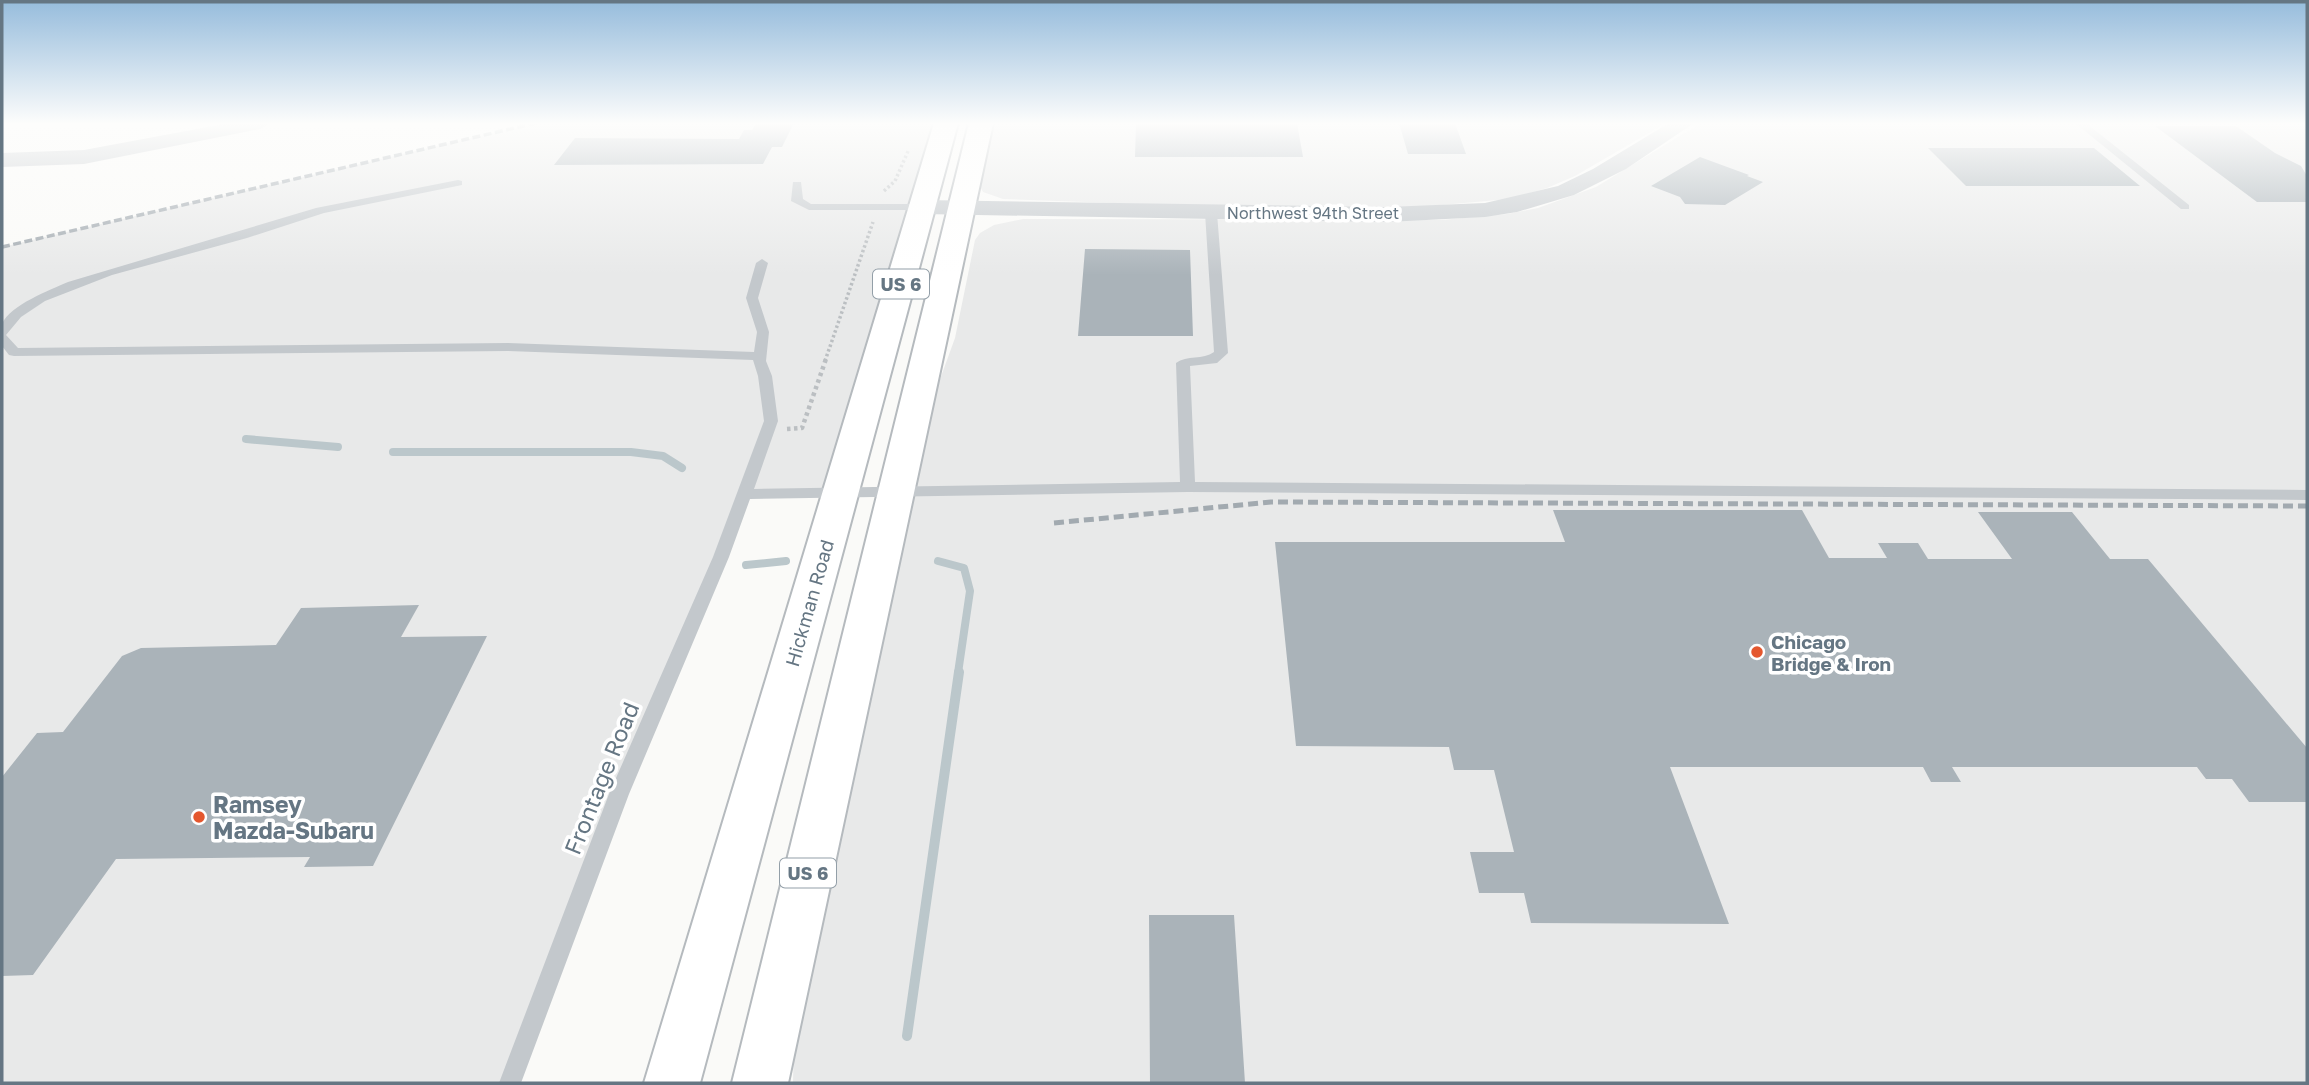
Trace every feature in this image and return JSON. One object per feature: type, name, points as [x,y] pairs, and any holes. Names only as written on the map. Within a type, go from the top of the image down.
[{"type":"main road","name":"Hickman Road","points":[[672,1083],[932,174]]},
{"type":"main road","name":"US 6","points":[[760,1083],[969,174]]},
{"type":"street","name":"Northwest 94th Street","points":[[923,207],[1210,213],[1422,213],[1517,204],[1579,184],[1597,174]]},
{"type":"lane","points":[[2143,174],[2185,207]]},
{"type":"lane","points":[[458,183],[302,216],[235,239],[123,268],[65,288],[25,307],[7,321],[2,335],[14,352],[508,347],[760,356]]},
{"type":"lane","points":[[797,184],[797,201],[809,207],[923,207]]},
{"type":"lane","points":[[1188,487],[1183,363],[1212,360],[1221,353],[1210,213]]},
{"type":"lane","points":[[762,263],[752,298],[763,332],[760,356],[770,410],[769,429]]},
{"type":"lane","name":"Frontage Road","points":[[510,1083],[619,794],[721,557],[769,429]]},
{"type":"lane","points":[[744,494],[1188,487],[2307,495]]},
{"type":"path","points":[[769,429],[802,428],[885,188],[895,181],[899,174]]},
{"type":"shaded area","points":[[318,174],[932,174],[841,491],[744,495],[619,794],[510,1083],[2,1083],[2,247]]},
{"type":"shaded area","points":[[980,174],[1579,174],[1547,188],[1509,199],[1419,207],[1198,206],[1003,199],[983,192],[978,183]]},
{"type":"shaded area","points":[[1618,174],[2307,174],[2307,1083],[793,1083],[794,1041],[923,426],[955,338],[975,240],[980,233],[994,225],[1023,219],[1441,220],[1507,214],[1538,208],[1596,187]]},
{"type":"building","points":[[1672,174],[1745,174],[1763,182],[1725,205],[1685,204],[1680,197],[1651,186]]},
{"type":"building","points":[[1954,174],[2125,174],[2140,186],[1966,186]]},
{"type":"building","points":[[2219,174],[2306,174],[2307,176],[2307,202],[2257,202]]},
{"type":"building","points":[[1085,249],[1190,250],[1193,336],[1078,336]]},
{"type":"building","name":"Chicago Bridge & Iron","points":[[1553,510],[1802,510],[1829,558],[1887,558],[1878,543],[1918,543],[1928,559],[2012,559],[1978,512],[2072,512],[2110,559],[2148,559],[2307,748],[2307,802],[2249,802],[2232,779],[2206,779],[2197,767],[1952,767],[1961,782],[1931,782],[1923,767],[1670,767],[1729,924],[1531,923],[1524,893],[1479,893],[1470,852],[1514,852],[1494,770],[1454,770],[1449,747],[1296,746],[1275,542],[1565,542]]},
{"type":"building","name":"Ramsey Mazda-Subaru","points":[[419,605],[401,637],[487,636],[373,866],[304,867],[310,857],[116,859],[33,975],[2,976],[2,777],[37,733],[63,732],[122,656],[141,648],[276,645],[301,608]]},
{"type":"building","points":[[1149,915],[1234,915],[1245,1083],[1150,1083]]},
{"type":"waterway","points":[[246,439],[338,447]]},
{"type":"waterway","points":[[393,452],[631,452],[663,456],[682,468]]},
{"type":"waterway","points":[[746,565],[786,561]]},
{"type":"waterway","points":[[938,561],[964,568],[970,591],[958,673]]},
{"type":"waterway","points":[[907,1036],[959,672]]},
{"type":"railway","points":[[2,247],[318,174]]},
{"type":"railway","points":[[1054,523],[1271,502],[2307,506]]},
{"type":"place","name":"Chicago Bridge & Iron","points":[[1757,652]]},
{"type":"place","name":"Ramsey Mazda-Subaru","points":[[199,817]]}]
